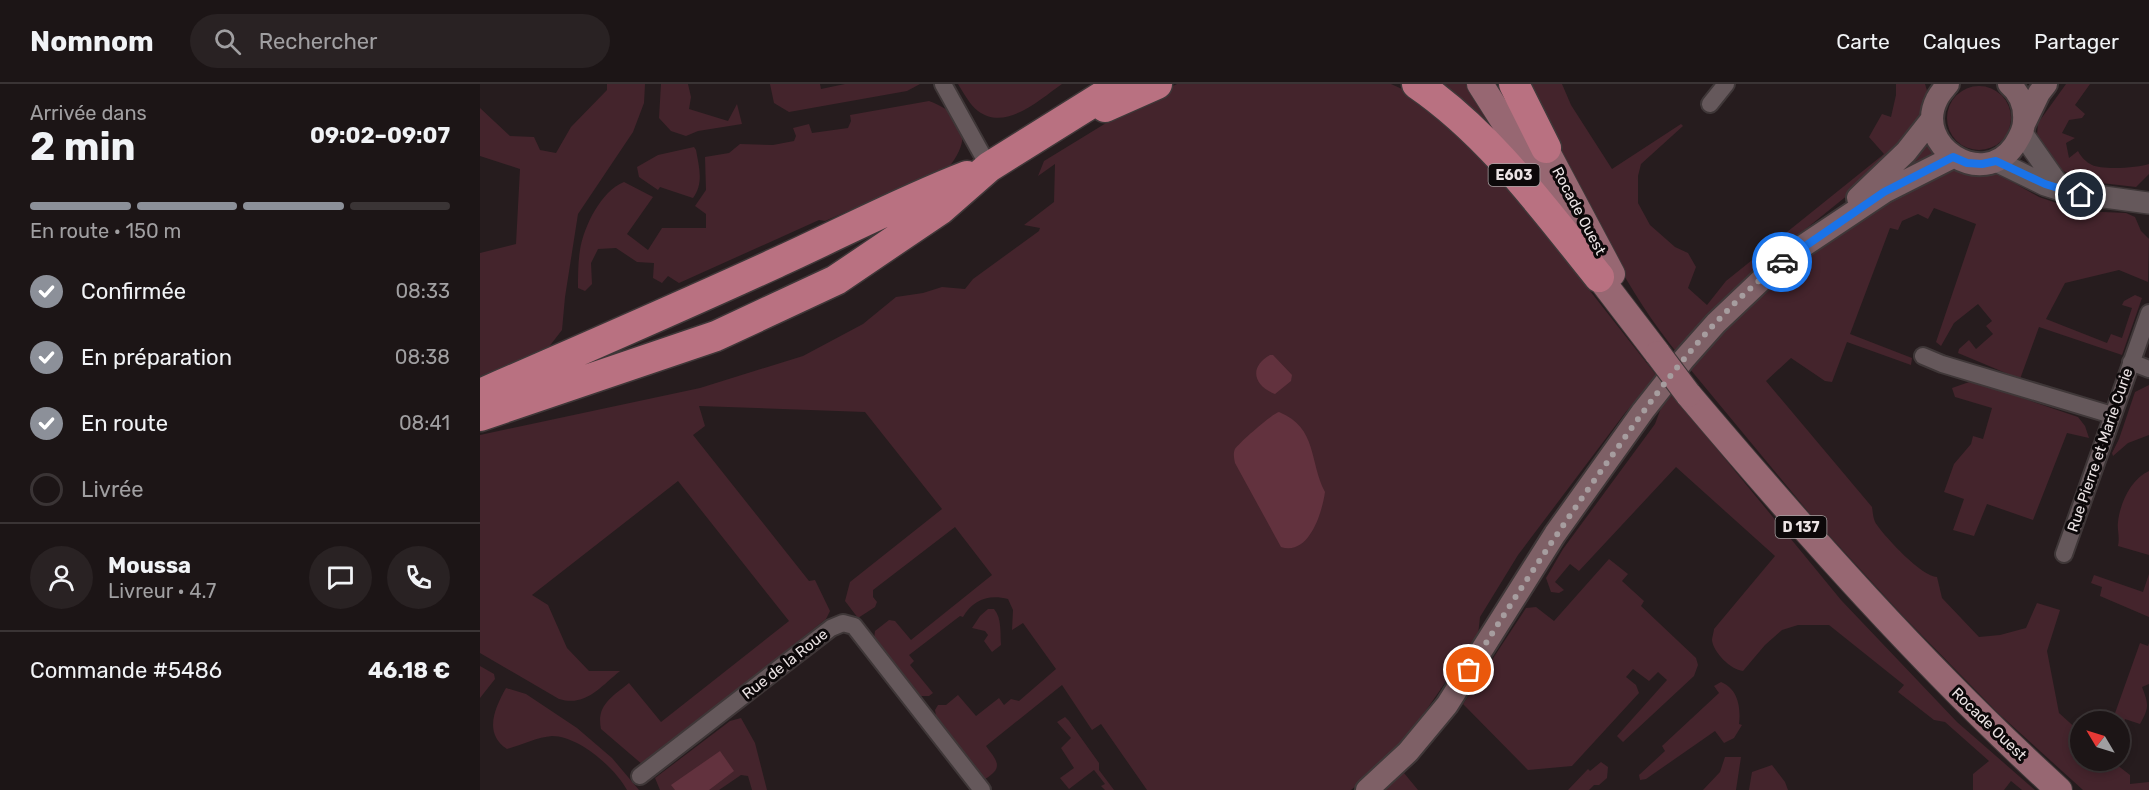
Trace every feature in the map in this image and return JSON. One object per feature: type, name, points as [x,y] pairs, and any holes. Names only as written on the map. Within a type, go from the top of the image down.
[{"type":"highway","points":[[1031,141],[1101,84]]},
{"type":"highway","points":[[480,416],[716,336],[836,280],[941,209],[990,167],[1122,84]]},
{"type":"highway","points":[[1031,141],[1157,84]]},
{"type":"highway","name":"E603","points":[[1417,84],[1452,112],[1493,151],[1599,278]]},
{"type":"highway","name":"D 137","points":[[1514,84],[1546,148]]},
{"type":"highway","points":[[480,394],[778,262],[934,188],[990,167]]},
{"type":"main road","name":"Rocade Ouest","points":[[1480,84],[1565,219],[1599,278]]},
{"type":"main road","name":"Rocade Ouest","points":[[1510,84],[1653,347],[1688,394],[1802,528],[1920,656],[2059,790]]},
{"type":"main road","points":[[2009,84],[2020,98],[2024,111],[2023,129]]},
{"type":"main road","points":[[1932,119],[1942,147],[1953,157],[1967,163],[1982,164],[1996,161],[2008,153],[2046,84]]},
{"type":"main road","points":[[1803,246],[1906,152],[1932,119],[1940,88]]},
{"type":"main road","points":[[1367,790],[1408,752],[1447,705],[1555,534],[1643,411],[1684,359],[1743,295],[1803,246],[1884,192],[1953,157]]},
{"type":"main road","name":"D 137","points":[[1599,278],[1653,347]]},
{"type":"street","points":[[943,84],[990,167]]},
{"type":"street","points":[[1710,104],[1726,84]]},
{"type":"street","points":[[2023,129],[2062,190]]},
{"type":"street","points":[[1996,161],[2062,190],[2081,195],[2149,203]]},
{"type":"street","name":"Rue Pierre et Marie Curie","points":[[2064,554],[2149,313]]},
{"type":"street","points":[[1923,356],[1942,364],[2112,415]]},
{"type":"street","points":[[2131,362],[2149,369]]},
{"type":"street","name":"Rue de la Roue","points":[[640,776],[831,628],[843,623],[854,626],[982,790]]},
{"type":"shaded area","points":[[607,84],[645,84],[644,103],[633,132],[578,214],[562,330],[548,348],[480,379],[480,253],[516,244],[520,169],[480,156],[480,108],[510,136],[534,137],[540,150],[556,153],[571,127],[607,90]]},
{"type":"shaded area","points":[[661,84],[688,84],[691,97],[689,109],[728,121],[737,104],[742,124],[698,131],[686,136],[671,131],[659,118]]},
{"type":"shaded area","points":[[770,84],[820,84],[821,89],[845,84],[920,84],[907,91],[789,112],[774,103]]},
{"type":"shaded area","points":[[958,84],[1062,84],[1033,105],[1011,116],[1000,118],[978,111],[969,102]]},
{"type":"shaded area","points":[[1177,84],[1391,84],[1402,89],[1483,155],[1657,376],[1625,413],[1518,555],[1480,617],[1478,635],[1398,751],[1351,790],[1147,790],[1101,724],[1092,730],[1062,685],[986,746],[995,759],[997,767],[985,779],[936,716],[935,710],[938,705],[946,705],[958,695],[976,716],[999,698],[1004,705],[1011,699],[1019,701],[1056,669],[1023,623],[1012,630],[1013,610],[1008,599],[994,597],[976,603],[963,617],[960,616],[909,655],[914,661],[910,665],[933,693],[929,696],[919,696],[874,639],[875,631],[889,620],[895,621],[911,640],[992,575],[955,527],[873,590],[873,597],[877,602],[875,607],[858,618],[845,601],[850,582],[942,509],[865,412],[699,406],[705,426],[693,435],[809,581],[815,580],[830,611],[826,619],[643,765],[601,729],[601,714],[611,697],[629,683],[661,722],[789,621],[678,481],[532,595],[548,605],[567,648],[589,671],[620,671],[592,694],[569,701],[559,699],[480,653],[480,435],[700,388],[803,356],[863,324],[896,297],[923,293],[942,287],[965,289],[973,279],[1039,231],[1040,228],[1024,225],[1054,202],[1055,164],[1038,176],[1044,161],[1147,98]]},
{"type":"shaded area","points":[[1428,84],[1470,84],[1517,161]]},
{"type":"shaded area","points":[[1527,84],[1562,84],[1571,105],[1612,169],[1681,124],[1683,126],[1641,164],[1638,176],[1638,203],[1650,225],[1675,247],[1688,253],[1696,267],[1688,288],[1707,305],[1726,281],[1884,154],[1869,137],[1882,114],[1891,117],[1896,84],[1925,84],[1929,97],[1920,124],[1869,178],[1797,236],[1737,290],[1678,354],[1655,324],[1614,258]]},
{"type":"shaded area","points":[[2066,84],[2090,84],[2075,105],[2085,114],[2082,118],[2069,120],[2062,133],[2075,138],[2066,143],[2069,158],[2078,151],[2086,161],[2097,167],[2120,168],[2149,164],[2149,174],[2136,187],[2101,183],[2076,177],[2059,169],[2041,146],[2037,135],[2038,123]]},
{"type":"shaded area","points":[[1979,86],[1991,88],[2002,95],[2009,106],[2011,118],[2009,130],[2002,141],[1991,148],[1979,150],[1967,148],[1956,141],[1949,130],[1947,118],[1949,106],[1956,95],[1967,88]]},
{"type":"shaded area","points":[[929,101],[951,113],[961,128],[961,147],[948,168],[825,221],[819,220],[679,283],[668,276],[662,283],[653,278],[654,263],[637,262],[616,248],[598,249],[591,263],[592,284],[585,291],[578,288],[578,264],[585,231],[601,201],[624,182],[653,197],[627,234],[648,250],[662,228],[706,228],[706,214],[695,206],[706,190],[705,157],[729,153],[740,144],[773,145],[794,141],[796,136],[793,128],[809,124],[812,133],[848,128],[851,121],[850,115]]},
{"type":"shaded area","points":[[1926,139],[1940,156],[1882,187]]},
{"type":"shaded area","points":[[694,147],[700,175],[699,187],[693,198],[660,187],[658,190],[639,177],[637,167],[658,155]]},
{"type":"shaded area","points":[[1939,169],[1959,169],[1978,174],[1995,172],[2039,197],[2080,211],[2126,213],[2135,217],[2141,231],[2149,239],[2148,282],[2119,270],[2065,283],[2046,319],[2107,343],[2111,334],[2122,338],[2132,308],[2122,305],[2124,301],[2135,295],[2142,298],[2122,355],[2039,327],[2020,379],[1958,353],[1959,349],[1969,340],[1976,349],[1993,334],[1986,326],[1992,321],[1978,304],[1954,323],[1941,346],[1936,342],[1976,224],[1934,208],[1928,219],[1918,214],[1902,221],[1898,230],[1890,228],[1850,334],[1912,358],[1911,365],[1847,342],[1832,382],[1825,381],[1791,358],[1766,381],[1872,507],[1875,521],[1882,531],[1914,564],[1937,577],[1942,598],[1979,637],[2000,635],[2026,628],[2037,603],[2060,610],[2047,651],[2059,713],[2070,723],[2070,771],[2125,771],[2130,775],[2130,784],[2149,782],[2149,790],[2083,790],[1998,713],[1903,616],[1815,520],[1690,369],[1711,341],[1785,271]]},
{"type":"shaded area","points":[[1273,355],[1292,375],[1291,381],[1275,394],[1262,386],[1256,376],[1259,365]]},
{"type":"shaded area","points":[[1972,381],[2078,417],[2085,426],[2089,438],[2067,433],[2033,520],[1987,504],[1974,536],[1953,530],[1964,499],[1944,492],[1954,464],[1971,444],[1973,436],[1983,439],[1992,408],[1955,397],[1952,388]]},
{"type":"shaded area","points":[[2149,385],[2149,435],[2128,443],[2113,456],[2112,453],[2135,392]]},
{"type":"shaded area","points":[[1671,393],[1841,600],[1957,722],[2035,790],[2022,790],[2011,781],[2004,790],[1973,790],[1973,774],[1989,761],[1945,722],[1934,720],[1898,692],[1904,685],[1829,625],[1798,625],[1782,630],[1765,645],[1743,671],[1723,660],[1713,645],[1714,629],[1775,556],[1676,467],[1579,571],[1570,564],[1555,582],[1564,590],[1559,593],[1551,592],[1546,578],[1563,549],[1655,424],[1661,408]]},
{"type":"shaded area","points":[[1279,412],[1292,419],[1306,436],[1325,492],[1321,511],[1312,531],[1299,545],[1291,548],[1281,547],[1235,463],[1234,456],[1235,449],[1243,440]]},
{"type":"shaded area","points":[[2149,471],[2149,555],[2118,546],[2118,525],[2121,507],[2128,492],[2137,480]]},
{"type":"shaded area","points":[[1609,559],[1628,574],[1622,581],[1644,601],[1641,606],[1696,658],[1698,665],[1694,676],[1623,742],[1617,736],[1667,680],[1658,672],[1649,681],[1633,669],[1626,677],[1636,685],[1639,693],[1572,766],[1528,770],[1463,704],[1526,608],[1536,607],[1554,621]]},
{"type":"shaded area","points":[[2149,574],[2149,617],[2100,596],[2102,587],[2091,583],[2094,575],[2143,592]]},
{"type":"shaded area","points":[[988,609],[994,609],[997,613],[1000,626],[1001,645],[992,652],[984,641],[988,635],[985,631],[972,628]]},
{"type":"shaded area","points":[[2140,643],[2148,646],[2149,643],[2149,684],[2142,687],[2147,702],[2145,714],[2140,724],[2130,721],[2130,711],[2116,711]]},
{"type":"shaded area","points":[[480,666],[494,674],[495,679],[480,698]]},
{"type":"shaded area","points":[[1721,682],[1735,694],[1739,705],[1739,724],[1742,725],[1734,738],[1724,743],[1715,731],[1646,779],[1640,780],[1639,775],[1665,751],[1662,746],[1719,693],[1714,686]]},
{"type":"shaded area","points":[[506,688],[526,694],[577,728],[612,758],[639,790],[627,790],[605,763],[584,747],[562,737],[535,739],[507,749],[495,736],[493,728],[495,712]]},
{"type":"shaded area","points":[[1065,717],[1099,763],[1099,770],[1114,790],[1105,790],[1101,786],[1105,784],[1094,770],[1069,789],[1060,778],[1074,768],[1061,748],[1071,738],[1057,722]]},
{"type":"shaded area","points":[[741,718],[755,743],[767,790],[752,790],[748,776],[741,775],[719,790],[660,790],[655,778],[730,721]]},
{"type":"shaded area","points":[[720,751],[734,771],[709,790],[675,790],[671,785]]},
{"type":"shaded area","points":[[1725,757],[1741,757],[1736,790],[1703,790],[1720,772]]},
{"type":"shaded area","points":[[1601,762],[1608,767],[1607,778],[1599,785],[1594,785],[1589,790],[1568,790],[1588,769],[1590,771]]},
{"type":"shaded area","points":[[1772,765],[1788,790],[1749,790],[1752,772]]},
{"type":"shaded area","points":[[1404,773],[1418,790],[1381,790]]},
{"type":"way so far","points":[[1469,670],[1555,534],[1643,411],[1716,323],[1743,295],[1782,262]]},
{"type":"route","points":[[1782,262],[1884,192],[1953,157],[1967,163],[1982,164],[1996,161],[2045,184],[2081,195]]}]
